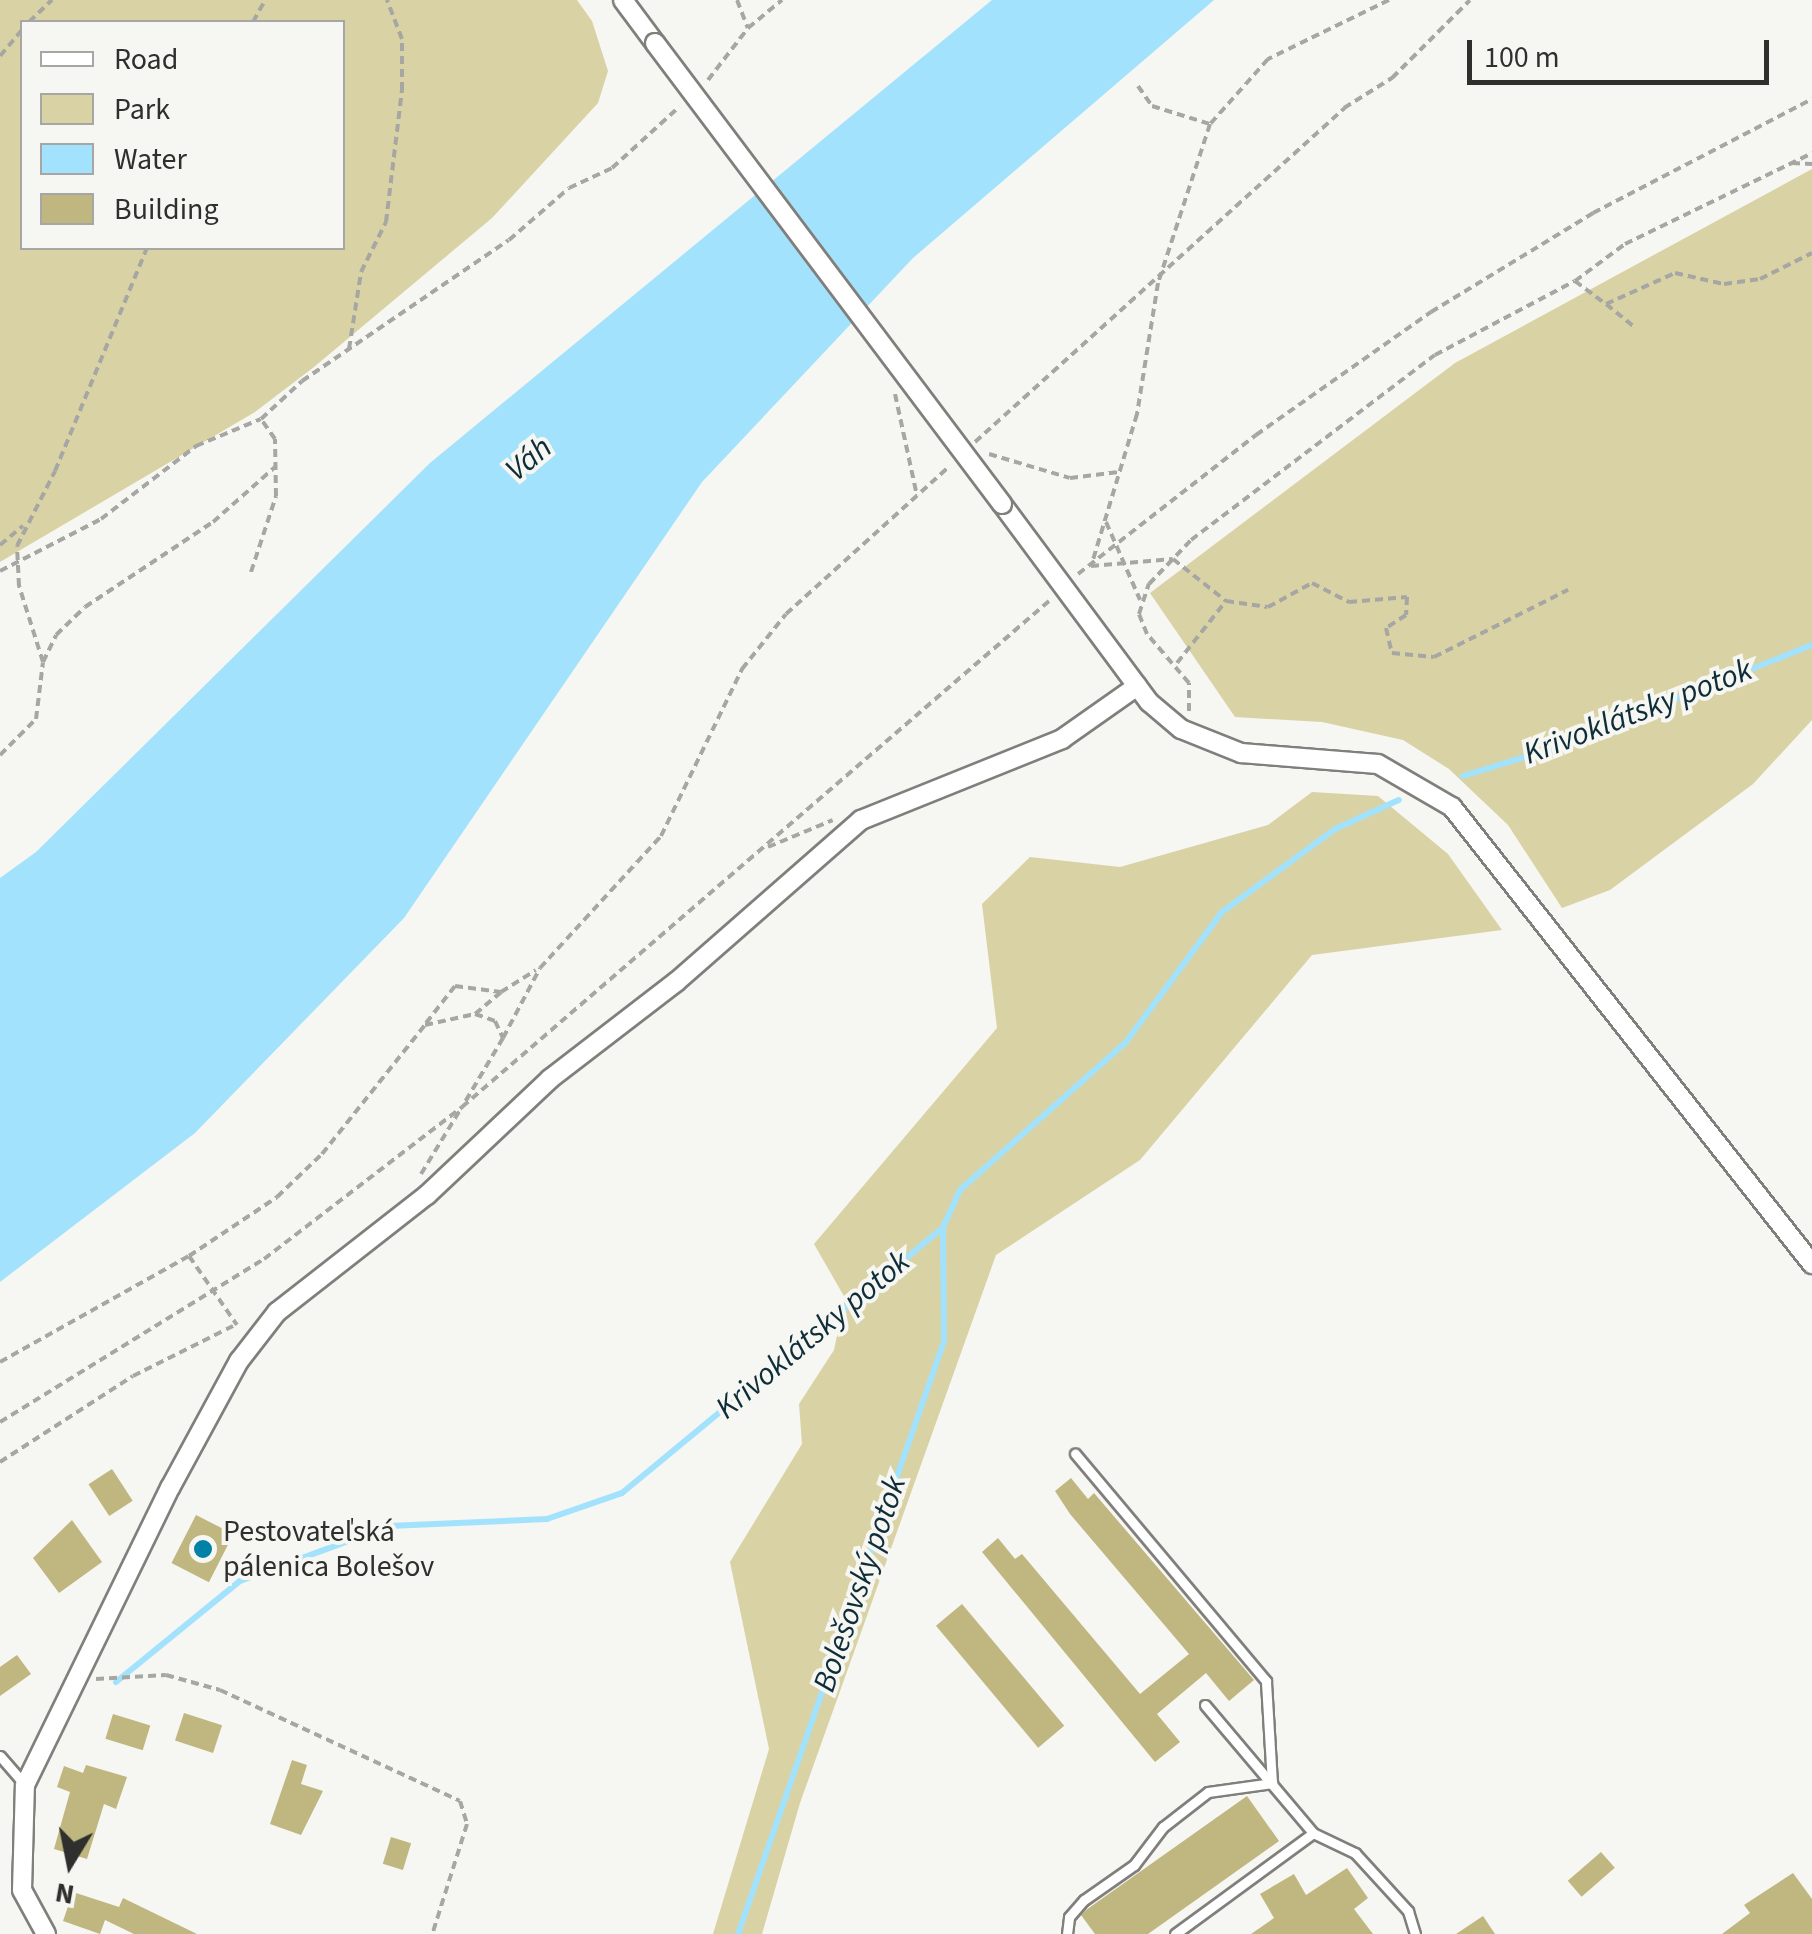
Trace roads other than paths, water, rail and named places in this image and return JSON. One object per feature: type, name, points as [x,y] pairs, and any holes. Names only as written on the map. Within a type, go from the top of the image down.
[{"type":"street","points":[[623,0],[1137,686],[1181,729],[1241,753],[1378,764],[1452,807],[1812,1264]]},
{"type":"street","points":[[46,1934],[22,1890],[25,1785],[72,1685],[239,1361],[303,1290],[427,1196],[550,1080],[676,982],[861,820],[1062,739],[1137,686]]},
{"type":"lane","points":[[1075,1452],[1266,1681],[1272,1783]]},
{"type":"lane","points":[[1205,1704],[1313,1833],[1355,1853],[1408,1912],[1415,1934]]},
{"type":"lane","points":[[0,1756],[25,1785]]},
{"type":"lane","points":[[1067,1934],[1069,1917],[1084,1900],[1134,1865],[1163,1827],[1208,1792],[1272,1783]]},
{"type":"lane","points":[[1175,1934],[1313,1833]]},
{"type":"water","name":"Váh","points":[[992,0],[1214,0],[913,258],[702,482],[404,918],[195,1133],[0,1282],[0,878],[36,852],[430,463]]},
{"type":"waterway","name":"Krivoklátsky potok","points":[[1463,776],[1554,748],[1812,645]]},
{"type":"waterway","name":"Krivoklátsky potok","points":[[116,1682],[240,1581],[389,1526],[547,1519],[622,1493],[943,1227],[960,1190],[1126,1042],[1222,912],[1335,829],[1399,800]]},
{"type":"waterway","name":"Bolešovský potok","points":[[738,1934],[944,1341],[943,1227]]},
{"type":"place","name":"Pestovateľská pálenica Bolešov","points":[[203,1549]]}]
